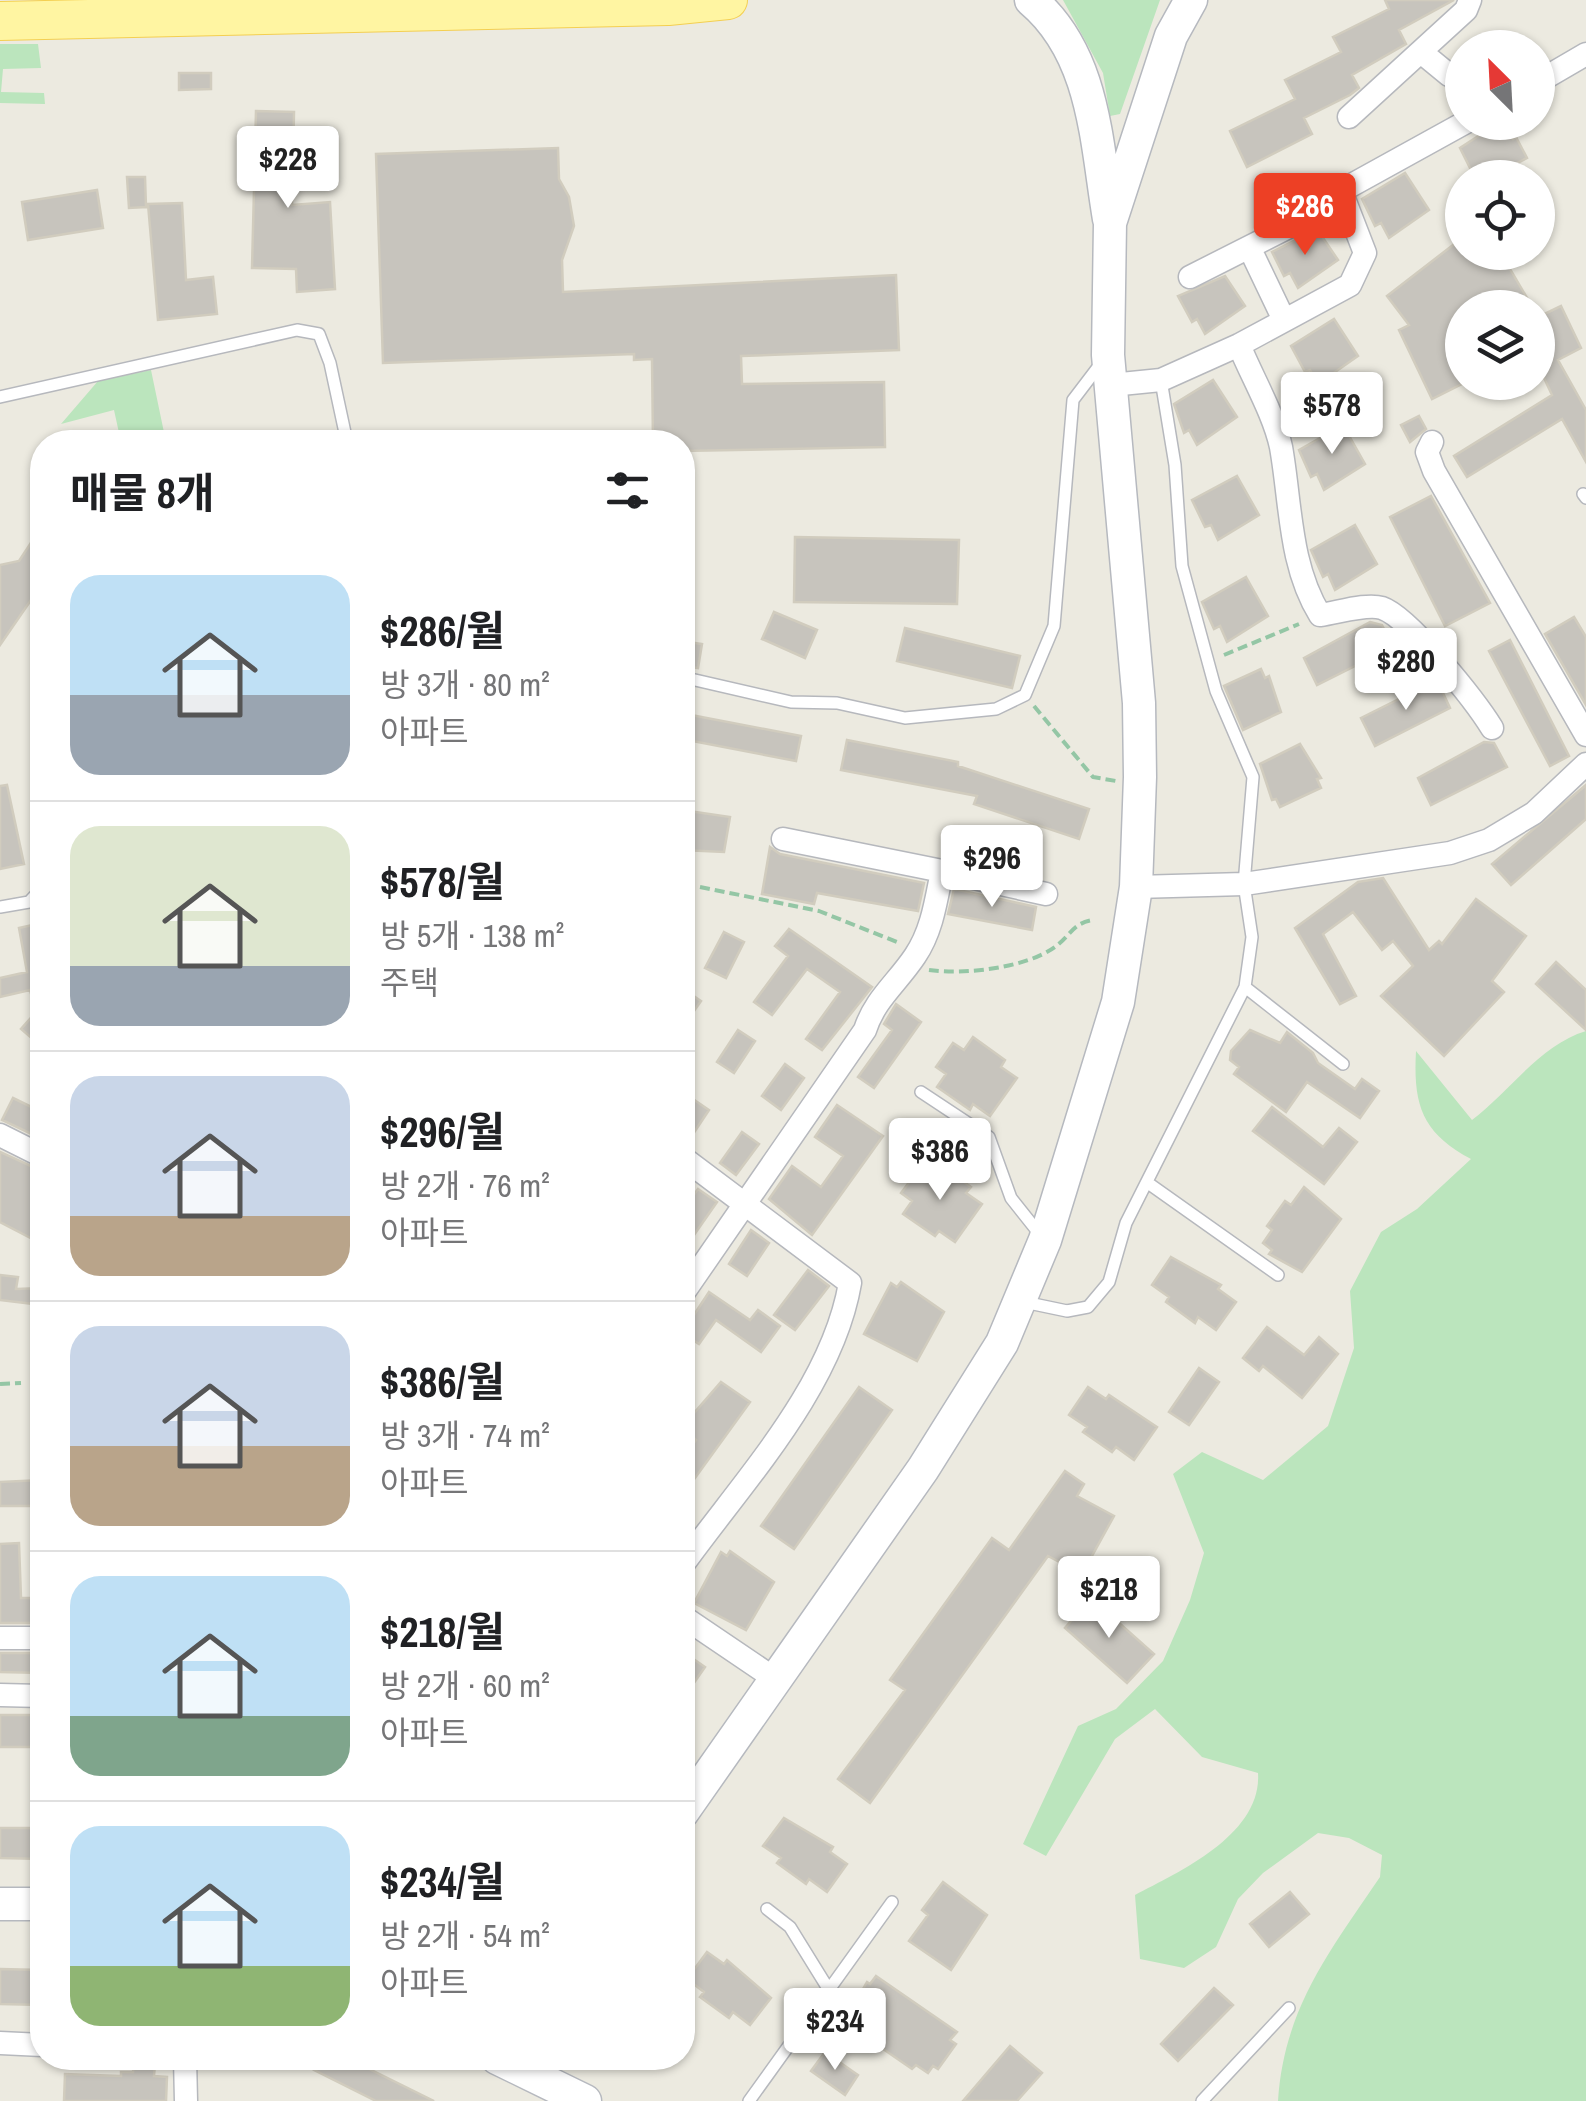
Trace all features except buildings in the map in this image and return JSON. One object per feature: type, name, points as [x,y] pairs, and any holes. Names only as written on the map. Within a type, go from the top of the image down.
[{"type":"main road","points":[[0,21],[151,9],[668,6],[728,0]]},
{"type":"main road","points":[[695,1794],[923,1469],[1002,1342],[1044,1240],[1118,1002],[1136,887],[1140,777],[1139,703],[1110,370],[1110,223],[1086,84],[1058,27],[1031,0]]},
{"type":"main road","points":[[1110,223],[1172,36],[1191,0]]},
{"type":"main road","points":[[0,1904],[30,1904]]},
{"type":"main road","points":[[521,2070],[574,2096]]},
{"type":"main road","points":[[556,2070],[574,2096]]},
{"type":"street","points":[[1349,118],[1466,10],[1470,0]]},
{"type":"street","points":[[1422,52],[1445,72]]},
{"type":"street","points":[[1555,72],[1586,54]]},
{"type":"street","points":[[1110,370],[1161,380],[1239,346],[1350,285],[1365,254],[1341,191],[1445,134]]},
{"type":"street","points":[[1190,277],[1344,199]]},
{"type":"street","points":[[1250,249],[1284,320]]},
{"type":"street","points":[[1239,346],[1280,444],[1288,520],[1312,602],[1320,615],[1376,606],[1387,610],[1434,655],[1492,728]]},
{"type":"street","points":[[1432,442],[1427,452],[1434,471],[1586,735]]},
{"type":"street","points":[[1136,887],[1244,884],[1450,852],[1489,840],[1534,813],[1586,764]]},
{"type":"street","points":[[783,838],[1046,894]]},
{"type":"street","points":[[695,1276],[865,1030],[887,987],[914,957],[932,922],[942,872]]},
{"type":"street","points":[[0,1135],[30,1150]]},
{"type":"street","points":[[695,1167],[850,1284],[844,1316],[817,1379],[695,1548]]},
{"type":"street","points":[[695,1625],[778,1681]]},
{"type":"street","points":[[0,1638],[30,1638]]},
{"type":"street","points":[[0,1696],[30,1696]]},
{"type":"street","points":[[0,2043],[30,2044]]},
{"type":"street","points":[[185,2070],[186,2101]]},
{"type":"lane","points":[[0,397],[298,330],[319,334],[330,363],[344,430]]},
{"type":"lane","points":[[695,679],[791,702],[837,703],[906,718],[996,710],[1025,695],[1054,626],[1073,400],[1092,368],[1110,370]]},
{"type":"lane","points":[[1020,1301],[1067,1311],[1088,1308],[1109,1282],[1126,1223],[1245,988],[1252,937],[1244,884],[1253,777],[1216,691],[1210,660],[1196,627],[1182,566],[1175,465],[1161,380]]},
{"type":"lane","points":[[0,907],[30,901]]},
{"type":"lane","points":[[1245,988],[1343,1064]]},
{"type":"lane","points":[[922,1092],[989,1137],[1011,1198],[1044,1240]]},
{"type":"lane","points":[[1148,1183],[1278,1275]]},
{"type":"lane","points":[[748,2101],[892,1902]]},
{"type":"lane","points":[[766,1909],[790,1927],[829,1990]]},
{"type":"lane","points":[[1202,2101],[1289,2008]]},
{"type":"path","points":[[1210,660],[1320,615]]},
{"type":"path","points":[[1025,695],[1093,777],[1119,781],[1140,777]]},
{"type":"path","points":[[0,1384],[21,1383]]},
{"type":"green space","points":[[1063,0],[1160,0],[1120,114],[1110,116],[1103,73]]},
{"type":"green space","points":[[0,44],[38,44],[41,68],[3,69],[1,92],[44,93],[45,104],[0,103]]},
{"type":"green space","points":[[151,370],[164,430],[118,430],[114,410],[61,424],[98,381]]},
{"type":"green space","points":[[1586,1031],[1586,2101],[1278,2101],[1289,2037],[1300,2009],[1327,1956],[1380,1877],[1382,1855],[1349,1838],[1318,1833],[1263,1873],[1238,1899],[1216,1947],[1184,1968],[1140,1959],[1135,1895],[1195,1862],[1233,1832],[1256,1795],[1258,1773],[1202,1757],[1155,1709],[1115,1739],[1046,1856],[1023,1844],[1078,1726],[1116,1709],[1163,1661],[1190,1600],[1204,1553],[1173,1474],[1202,1452],[1263,1480],[1328,1426],[1354,1348],[1350,1291],[1381,1232],[1417,1209],[1471,1159],[1441,1139],[1424,1116],[1416,1087],[1416,1051],[1472,1120],[1554,1047]]}]
